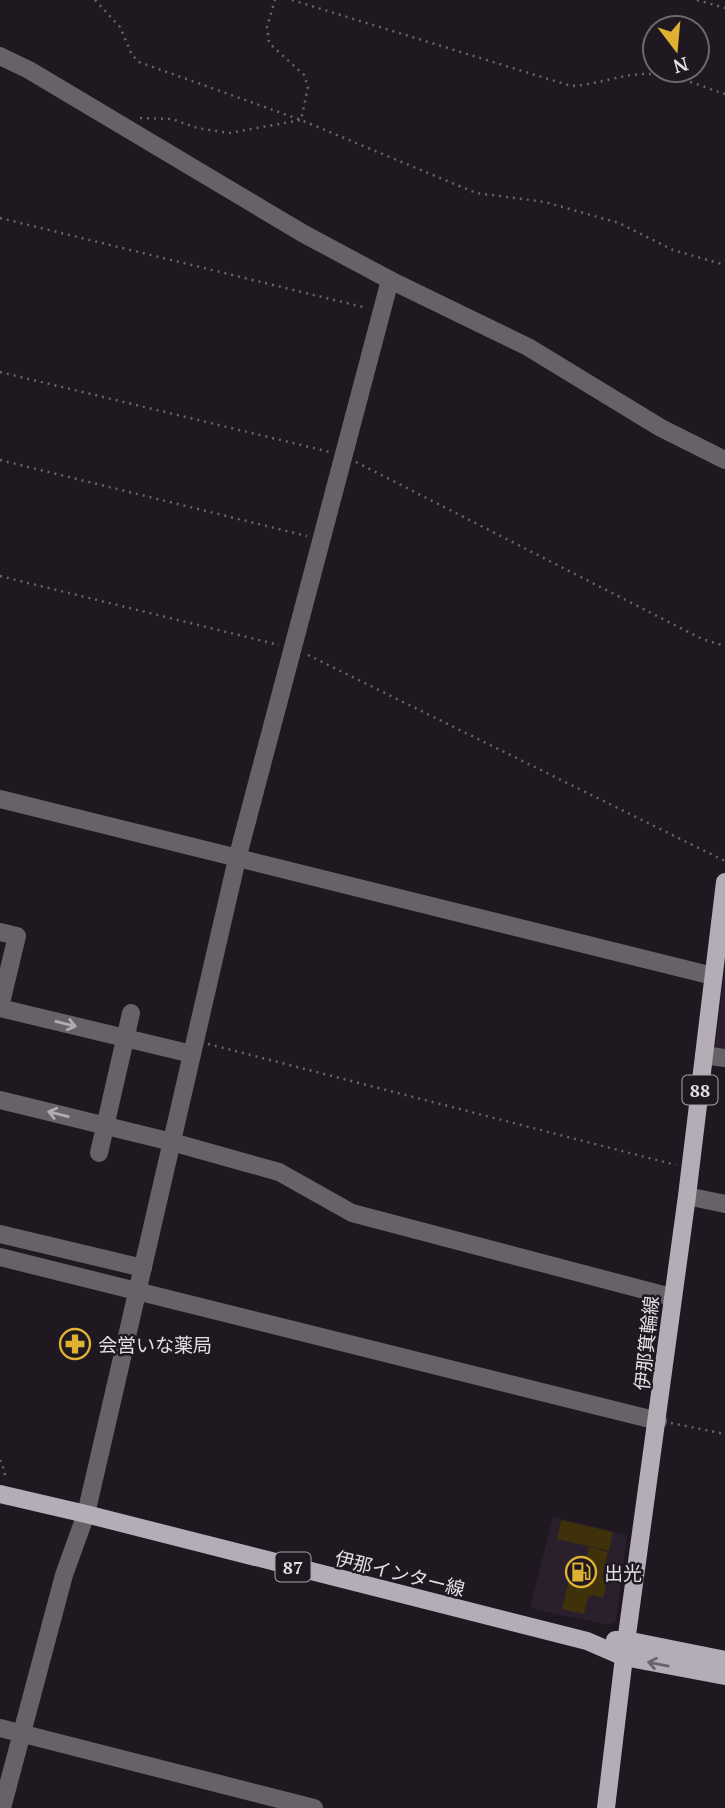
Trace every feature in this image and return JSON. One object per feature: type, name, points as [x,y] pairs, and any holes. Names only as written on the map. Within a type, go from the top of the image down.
[{"type":"main road","name":"伊那箕輪線","points":[[606,1808],[625,1649],[658,1421],[671,1297],[687,1196],[725,882]]},
{"type":"main road","name":"伊那インター線","points":[[1,1494],[725,1676]]},
{"type":"main road","name":"伊那インター線","points":[[625,1649],[725,1660]]},
{"type":"street","points":[[0,56],[29,70],[304,234],[390,280],[528,347],[661,428],[725,460]]},
{"type":"street","points":[[2,1808],[64,1575],[86,1514],[237,859],[390,280]]},
{"type":"street","points":[[0,799],[713,976]]},
{"type":"street","points":[[0,932],[17,936],[0,1007],[125,1038],[193,1047]]},
{"type":"street","points":[[99,1153],[131,1013]]},
{"type":"street","points":[[705,1055],[725,1058]]},
{"type":"street","points":[[0,1100],[172,1142],[279,1172],[352,1213],[671,1297]]},
{"type":"street","points":[[687,1196],[725,1204]]},
{"type":"street","points":[[0,1234],[143,1268]]},
{"type":"street","points":[[0,1257],[658,1421]]},
{"type":"street","points":[[0,1728],[314,1808]]},
{"type":"path","points":[[94,0],[120,27],[132,55],[139,62],[301,120],[476,193],[545,202],[619,223],[673,250],[725,265]]},
{"type":"path","points":[[275,0],[267,27],[269,43],[304,75],[307,87],[301,120]]},
{"type":"path","points":[[292,0],[571,86],[645,74],[666,75],[725,94]]},
{"type":"path","points":[[697,0],[725,8]]},
{"type":"path","points":[[113,121],[134,117],[172,119],[197,128],[229,133],[301,120]]},
{"type":"path","points":[[0,218],[380,312]]},
{"type":"path","points":[[0,372],[343,455],[702,639],[725,646]]},
{"type":"path","points":[[0,460],[320,540]]},
{"type":"path","points":[[0,576],[293,648],[725,861]]},
{"type":"path","points":[[193,1047],[689,1169]]},
{"type":"path","points":[[658,1421],[725,1434]]},
{"type":"path","points":[[0,1460],[5,1472],[1,1494]]},
{"type":"shaded area","points":[[725,966],[725,1058],[714,1056]]},
{"type":"shaded area","name":"出光","points":[[553,1517],[627,1535],[616,1622],[608,1625],[530,1608]]},
{"type":"building","points":[[561,1520],[613,1532],[609,1551],[557,1539]]},
{"type":"building","points":[[589,1547],[608,1552],[602,1577],[608,1579],[603,1598],[591,1595],[588,1597],[584,1614],[562,1609],[571,1571],[583,1573]]},
{"type":"place","name":"会営いな薬局","points":[[75,1344]]},
{"type":"place","name":"出光","points":[[581,1572]]}]
